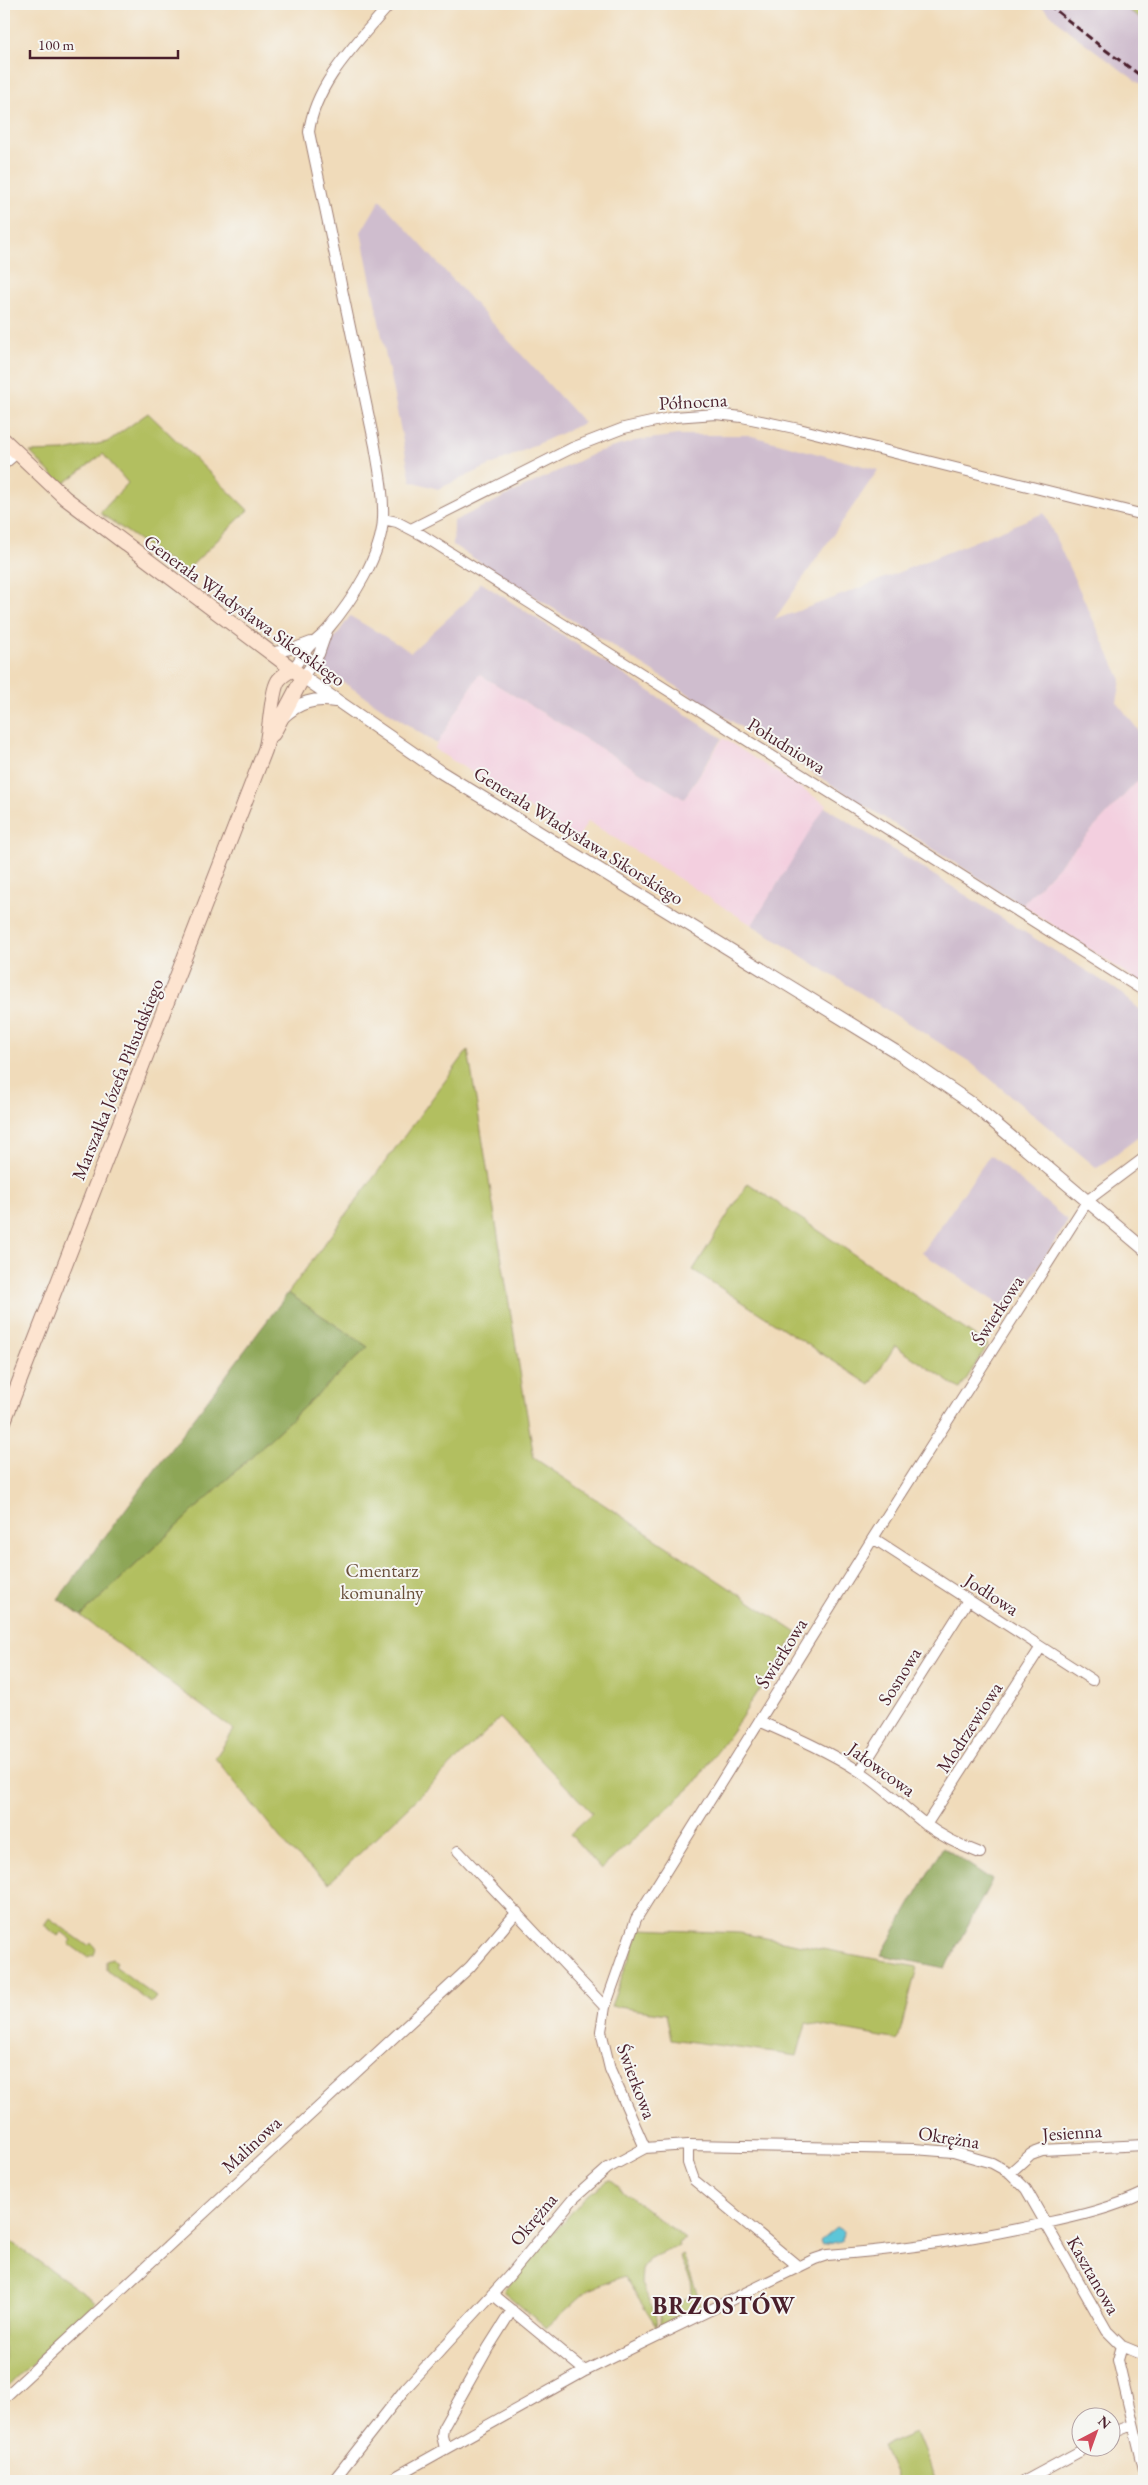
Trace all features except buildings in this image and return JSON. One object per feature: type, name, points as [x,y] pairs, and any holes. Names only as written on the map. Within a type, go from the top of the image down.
[{"type":"main road","name":"Generała Władysława Sikorskiego","points":[[4,440],[65,498],[298,673]]},
{"type":"main road","name":"Marszałka Józefa Piłsudskiego","points":[[265,750],[281,719],[298,673]]},
{"type":"main road","name":"Marszałka Józefa Piłsudskiego","points":[[4,1421],[265,750],[270,732],[275,686],[282,676],[298,673]]},
{"type":"street","points":[[298,673],[319,654],[327,630],[370,566],[381,535],[383,519],[382,492],[375,446],[309,132],[311,118],[318,98],[341,64],[390,4]]},
{"type":"street","name":"Północna","points":[[411,529],[598,437],[648,421],[698,415],[742,417],[799,429],[1144,515]]},
{"type":"street","points":[[4,464],[17,453]]},
{"type":"street","points":[[383,519],[411,529]]},
{"type":"street","name":"Południowa","points":[[411,529],[1144,991]]},
{"type":"street","points":[[270,653],[295,648],[316,639],[327,630]]},
{"type":"street","points":[[298,673],[316,639]]},
{"type":"street","name":"Generała Władysława Sikorskiego","points":[[298,673],[439,771],[895,1051],[971,1103],[1144,1249]]},
{"type":"street","points":[[281,719],[292,709],[307,701],[323,699],[336,701]]},
{"type":"street","points":[[1088,1200],[1144,1158]]},
{"type":"street","name":"Świerkowa","points":[[645,2148],[623,2100],[605,2051],[601,2031],[605,2007],[636,1919],[872,1538],[1088,1200]]},
{"type":"street","name":"Jodłowa","points":[[872,1538],[1092,1680]]},
{"type":"street","name":"Sosnowa","points":[[860,1771],[968,1600]]},
{"type":"street","name":"Modrzewiowa","points":[[926,1825],[1041,1647]]},
{"type":"street","name":"Jałowcowa","points":[[759,1721],[814,1745],[860,1771],[895,1797],[926,1825],[963,1846],[980,1852]]},
{"type":"street","points":[[458,1851],[605,2007]]},
{"type":"street","name":"Malinowa","points":[[4,2398],[470,1967],[517,1912]]},
{"type":"street","name":"Jesienna","points":[[1010,2173],[1031,2154],[1042,2150],[1144,2144]]},
{"type":"street","points":[[688,2145],[688,2163],[694,2180],[799,2267]]},
{"type":"street","name":"Okrężna","points":[[332,2481],[405,2390],[492,2294],[573,2198],[592,2180],[624,2158],[645,2148],[688,2145],[914,2148],[974,2156],[992,2162],[1010,2173],[1026,2189],[1044,2223]]},
{"type":"street","points":[[388,2481],[585,2371],[827,2255],[952,2242],[1097,2211],[1144,2193]]},
{"type":"street","name":"Kasztanowa","points":[[1044,2223],[1107,2331],[1122,2346],[1144,2355]]},
{"type":"street","points":[[492,2294],[585,2371]]},
{"type":"street","points":[[445,2448],[442,2436],[443,2428],[488,2348],[512,2310]]},
{"type":"street","points":[[1122,2346],[1118,2353],[1118,2360],[1144,2469]]},
{"type":"street","points":[[1120,2430],[1132,2425]]},
{"type":"street","points":[[1025,2481],[1070,2457]]},
{"type":"shaded area","points":[[1039,4],[1119,4],[1144,20],[1144,87],[1070,32]]},
{"type":"shaded area","points":[[380,200],[584,423],[438,489],[411,481],[361,232]]},
{"type":"shaded area","points":[[678,435],[748,435],[878,470],[774,620],[860,588],[1044,513],[1121,680],[1117,702],[1144,738],[1144,774],[1022,905],[453,545],[454,521],[597,452],[635,441]]},
{"type":"shaded area","points":[[480,582],[722,738],[684,799],[479,674],[437,744],[320,667],[330,645],[350,616],[411,652],[469,599]]},
{"type":"shaded area","points":[[479,674],[684,799],[723,738],[827,805],[752,925],[588,821],[578,838],[434,749]]},
{"type":"shaded area","points":[[1144,774],[1144,985],[1022,905]]},
{"type":"shaded area","points":[[825,807],[1117,990],[1144,1013],[1144,1133],[1097,1168],[970,1062],[752,925]]},
{"type":"shaded area","points":[[990,1155],[1068,1221],[1010,1311],[922,1253]]},
{"type":"green space","points":[[1119,4],[1144,4],[1144,20]]},
{"type":"green space","points":[[148,413],[248,510],[185,572],[100,513],[128,483],[103,454],[62,485],[30,452],[64,451],[107,442]]},
{"type":"green space","name":"Cmentarz komunalny","points":[[468,1050],[534,1458],[797,1633],[733,1730],[693,1785],[601,1869],[570,1834],[592,1813],[500,1718],[329,1883],[290,1850],[215,1758],[234,1730],[81,1616],[368,1347],[288,1293]]},
{"type":"green space","points":[[748,1183],[988,1345],[960,1389],[895,1346],[870,1385],[693,1270]]},
{"type":"green space","points":[[288,1293],[368,1347],[81,1616],[58,1599]]},
{"type":"green space","points":[[943,1847],[992,1880],[945,1968],[881,1955]]},
{"type":"green space","points":[[49,1918],[88,1946],[91,1943],[96,1949],[94,1955],[87,1957],[69,1944],[72,1940],[62,1932],[58,1936],[44,1925]]},
{"type":"green space","points":[[640,1929],[740,1933],[917,1967],[898,2040],[806,2023],[797,2056],[671,2039],[666,2014],[611,2006]]},
{"type":"green space","points":[[112,1959],[117,1963],[115,1966],[156,1997],[151,2003],[106,1970],[106,1961]]},
{"type":"green space","points":[[609,2180],[685,2239],[678,2243],[679,2246],[650,2258],[642,2270],[641,2284],[655,2311],[657,2328],[624,2276],[588,2290],[546,2328],[503,2291],[585,2197]]},
{"type":"green space","points":[[4,2237],[96,2302],[4,2390]]},
{"type":"green space","points":[[683,2254],[702,2307],[660,2327],[660,2313],[687,2298],[692,2291],[691,2282],[680,2256]]},
{"type":"green space","points":[[916,2432],[936,2481],[897,2481],[882,2446]]},
{"type":"water","points":[[836,2228],[843,2232],[842,2241],[822,2245],[820,2241]]},
{"type":"railway","points":[[1048,4],[1100,46],[1144,78]]},
{"type":"district","name":"BRZOSTÓW","points":[[724,2306]]}]
